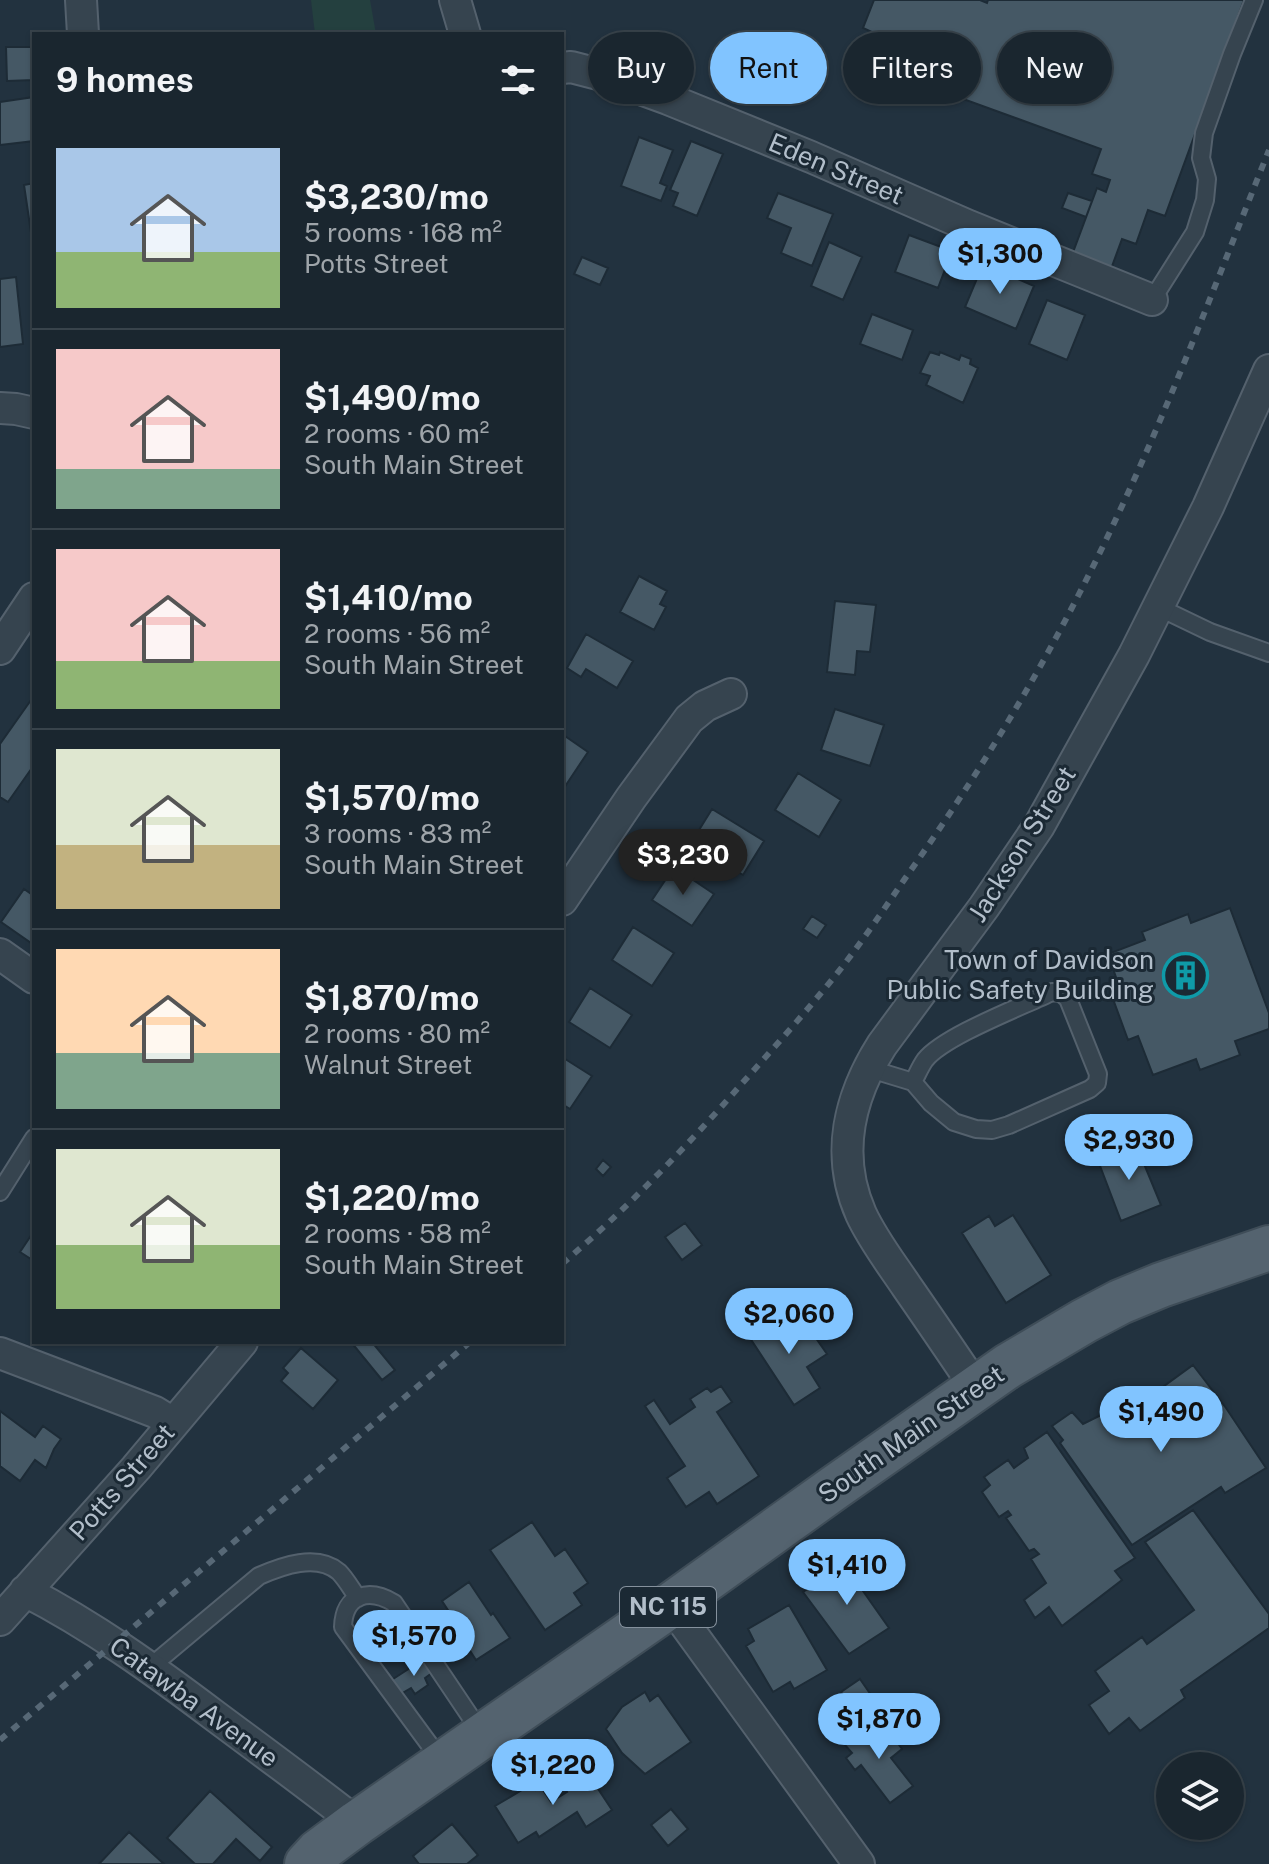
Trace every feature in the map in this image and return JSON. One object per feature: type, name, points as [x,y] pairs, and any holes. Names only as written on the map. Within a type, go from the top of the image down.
[{"type":"main road","name":"South Main Street","points":[[307,1864],[357,1823],[1008,1366],[1120,1302],[1269,1248]]},
{"type":"street","points":[[81,0],[83,32]]},
{"type":"street","points":[[455,0],[464,32]]},
{"type":"street","name":"Eden Street","points":[[564,68],[602,75],[668,99],[1152,300]]},
{"type":"street","name":"Jackson Street","points":[[976,1388],[877,1243],[857,1201],[848,1155],[855,1097],[867,1068],[882,1045],[984,907],[1039,826],[1134,655],[1226,469],[1269,370]]},
{"type":"street","points":[[0,408],[32,413]]},
{"type":"street","points":[[0,649],[32,601]]},
{"type":"street","points":[[564,897],[689,719],[705,706],[731,694]]},
{"type":"street","points":[[0,954],[32,977]]},
{"type":"street","name":"Potts Street","points":[[0,1620],[136,1468],[240,1344]]},
{"type":"street","points":[[0,1353],[155,1412],[173,1423]]},
{"type":"street","name":"Catawba Avenue","points":[[25,1591],[81,1622],[149,1668],[357,1823]]},
{"type":"street","points":[[671,1605],[859,1864]]},
{"type":"lane","points":[[1152,300],[1195,232],[1205,200],[1207,179],[1201,158],[1204,133],[1254,0]]},
{"type":"lane","points":[[1158,607],[1210,632],[1269,653]]},
{"type":"lane","points":[[867,1068],[913,1082],[931,1103],[954,1122],[992,1130],[1090,1089],[1097,1083],[1098,1074],[1068,999],[1061,993],[1052,992],[937,1049],[926,1059],[913,1082]]},
{"type":"lane","points":[[0,1192],[32,1141]]},
{"type":"lane","points":[[149,1668],[259,1576],[278,1567],[313,1562],[328,1566],[338,1572],[358,1598]]},
{"type":"lane","points":[[443,1763],[343,1627],[343,1617],[358,1598],[382,1595],[394,1603],[483,1735]]},
{"type":"green space","points":[[311,0],[370,0],[376,32],[315,32]]},
{"type":"building","points":[[874,0],[980,0],[987,3],[988,0],[1244,0],[1165,216],[1148,210],[1136,244],[1122,239],[1111,269],[1072,255],[1097,188],[1106,192],[1110,180],[1092,174],[1101,149],[977,104],[981,104],[981,32],[872,32],[863,28]]},
{"type":"building","points":[[6,47],[32,47],[32,80],[7,81]]},
{"type":"building","points":[[32,97],[32,141],[0,145],[0,102]]},
{"type":"building","points":[[639,137],[673,150],[660,183],[667,186],[661,201],[621,186]]},
{"type":"building","points":[[691,141],[723,154],[697,216],[673,206],[678,193],[670,190]]},
{"type":"building","points":[[32,183],[32,239],[24,185]]},
{"type":"building","points":[[778,193],[833,214],[812,266],[781,253],[791,228],[767,218]]},
{"type":"building","points":[[1068,193],[1092,201],[1086,217],[1062,208]]},
{"type":"building","points":[[909,235],[952,251],[938,288],[895,272]]},
{"type":"building","points":[[829,242],[862,257],[843,300],[811,286]]},
{"type":"building","points":[[582,257],[608,268],[600,285],[574,274]]},
{"type":"building","points":[[983,264],[1034,286],[1016,329],[965,307]]},
{"type":"building","points":[[16,277],[23,344],[0,347],[0,279]]},
{"type":"building","points":[[1047,300],[1085,315],[1067,360],[1029,344]]},
{"type":"building","points":[[872,314],[913,330],[902,360],[860,344]]},
{"type":"building","points":[[930,352],[939,355],[940,352],[959,360],[961,355],[971,359],[970,364],[978,368],[963,403],[926,385],[930,376],[920,373]]},
{"type":"building","points":[[639,576],[667,591],[660,604],[666,607],[654,630],[620,612]]},
{"type":"building","points":[[835,601],[876,605],[870,652],[857,651],[855,675],[827,672]]},
{"type":"building","points":[[586,634],[633,661],[617,688],[586,669],[581,677],[567,668]]},
{"type":"building","points":[[32,701],[32,768],[8,802],[0,797],[0,744]]},
{"type":"building","points":[[835,709],[884,725],[870,766],[821,750]]},
{"type":"building","points":[[564,735],[588,752],[564,788]]},
{"type":"building","points":[[798,773],[841,800],[819,837],[775,810]]},
{"type":"building","points":[[712,809],[764,841],[743,875],[691,843]]},
{"type":"building","points":[[674,867],[714,894],[692,926],[652,900]]},
{"type":"building","points":[[24,889],[32,895],[32,944],[1,922]]},
{"type":"building","name":"Town of Davidson Public Safety Building","points":[[1230,908],[1269,1013],[1269,1029],[1235,1041],[1240,1055],[1200,1070],[1196,1059],[1153,1075],[1138,1036],[1128,1040],[1113,999],[1122,995],[1108,954],[1145,940],[1142,932],[1188,914],[1191,923]]},
{"type":"building","points":[[812,916],[826,925],[817,938],[803,929]]},
{"type":"building","points":[[633,927],[674,953],[652,986],[612,960]]},
{"type":"building","points":[[590,988],[632,1015],[610,1048],[569,1022]]},
{"type":"building","points":[[564,1058],[592,1076],[570,1109],[564,1105]]},
{"type":"building","points":[[1135,1142],[1161,1205],[1121,1221],[1097,1158]]},
{"type":"building","points":[[603,1160],[611,1167],[603,1176],[596,1169]]},
{"type":"building","points":[[1013,1215],[1051,1275],[1006,1303],[962,1233],[989,1216],[995,1226]]},
{"type":"building","points":[[685,1223],[702,1245],[682,1260],[665,1237]]},
{"type":"building","points":[[32,1234],[32,1260],[20,1252]]},
{"type":"building","points":[[794,1317],[807,1337],[813,1334],[827,1354],[807,1367],[820,1388],[794,1405],[748,1335],[774,1318],[780,1327]]},
{"type":"building","points":[[353,1344],[374,1344],[395,1370],[382,1380]]},
{"type":"building","points":[[301,1348],[338,1380],[313,1409],[281,1381],[288,1373],[283,1368]]},
{"type":"building","points":[[1193,1365],[1266,1468],[1225,1493],[1221,1487],[1132,1545],[1060,1443],[1063,1440],[1052,1426],[1072,1412],[1083,1424],[1109,1411],[1116,1421]]},
{"type":"building","points":[[721,1386],[732,1402],[717,1412],[759,1476],[717,1504],[709,1492],[686,1507],[667,1478],[685,1466],[645,1406],[654,1400],[670,1424],[695,1407],[690,1399],[707,1388],[711,1392]]},
{"type":"building","points":[[0,1411],[35,1437],[43,1426],[61,1439],[46,1468],[35,1460],[20,1481],[0,1466]]},
{"type":"building","points":[[1047,1432],[1135,1558],[1115,1571],[1122,1580],[1062,1626],[1049,1607],[1035,1618],[1024,1600],[1046,1583],[1031,1559],[1039,1554],[1034,1549],[1029,1551],[1006,1518],[1011,1515],[1008,1511],[999,1517],[982,1492],[990,1485],[984,1477],[1008,1460],[1014,1468],[1028,1458],[1024,1448]]},
{"type":"building","points":[[1193,1510],[1269,1614],[1269,1628],[1181,1690],[1185,1698],[1140,1731],[1129,1718],[1109,1734],[1089,1705],[1109,1691],[1095,1671],[1142,1637],[1147,1644],[1194,1610],[1145,1542]]},
{"type":"building","points":[[532,1522],[555,1556],[565,1549],[588,1583],[574,1593],[582,1605],[545,1630],[490,1550]]},
{"type":"building","points":[[852,1559],[865,1575],[856,1581],[889,1628],[849,1654],[803,1592]]},
{"type":"building","points":[[469,1582],[510,1638],[476,1660],[442,1601]]},
{"type":"building","points":[[789,1605],[827,1670],[794,1689],[790,1682],[773,1692],[746,1646],[754,1641],[748,1629]]},
{"type":"building","points":[[427,1657],[436,1670],[425,1678],[428,1685],[415,1694],[411,1688],[399,1695],[390,1681]]},
{"type":"building","points":[[860,1679],[882,1711],[863,1724],[841,1692]]},
{"type":"building","points":[[645,1692],[650,1701],[658,1695],[691,1742],[645,1774],[622,1753],[606,1729],[622,1707]]},
{"type":"building","points":[[873,1722],[886,1739],[892,1735],[902,1749],[891,1758],[913,1786],[890,1803],[861,1765],[855,1770],[846,1758],[852,1753],[844,1744]]},
{"type":"building","points":[[585,1769],[612,1810],[586,1827],[577,1812],[539,1837],[536,1832],[518,1843],[495,1806],[532,1784],[536,1790],[541,1787],[551,1802],[567,1792],[562,1784]]},
{"type":"building","points":[[210,1791],[272,1847],[260,1861],[236,1839],[213,1864],[195,1864],[167,1838]]},
{"type":"building","points":[[671,1809],[688,1829],[668,1846],[651,1825]]},
{"type":"building","points":[[452,1824],[478,1855],[467,1864],[419,1864],[413,1856]]},
{"type":"building","points":[[129,1832],[164,1864],[99,1864]]},
{"type":"railway","points":[[564,1262],[611,1221],[680,1151],[812,1004],[864,938],[974,775],[1039,668],[1106,540],[1179,375],[1269,150]]},
{"type":"railway","points":[[0,1740],[468,1344]]},
{"type":"place","name":"Town of Davidson Public Safety Building","points":[[1185,975]]}]
